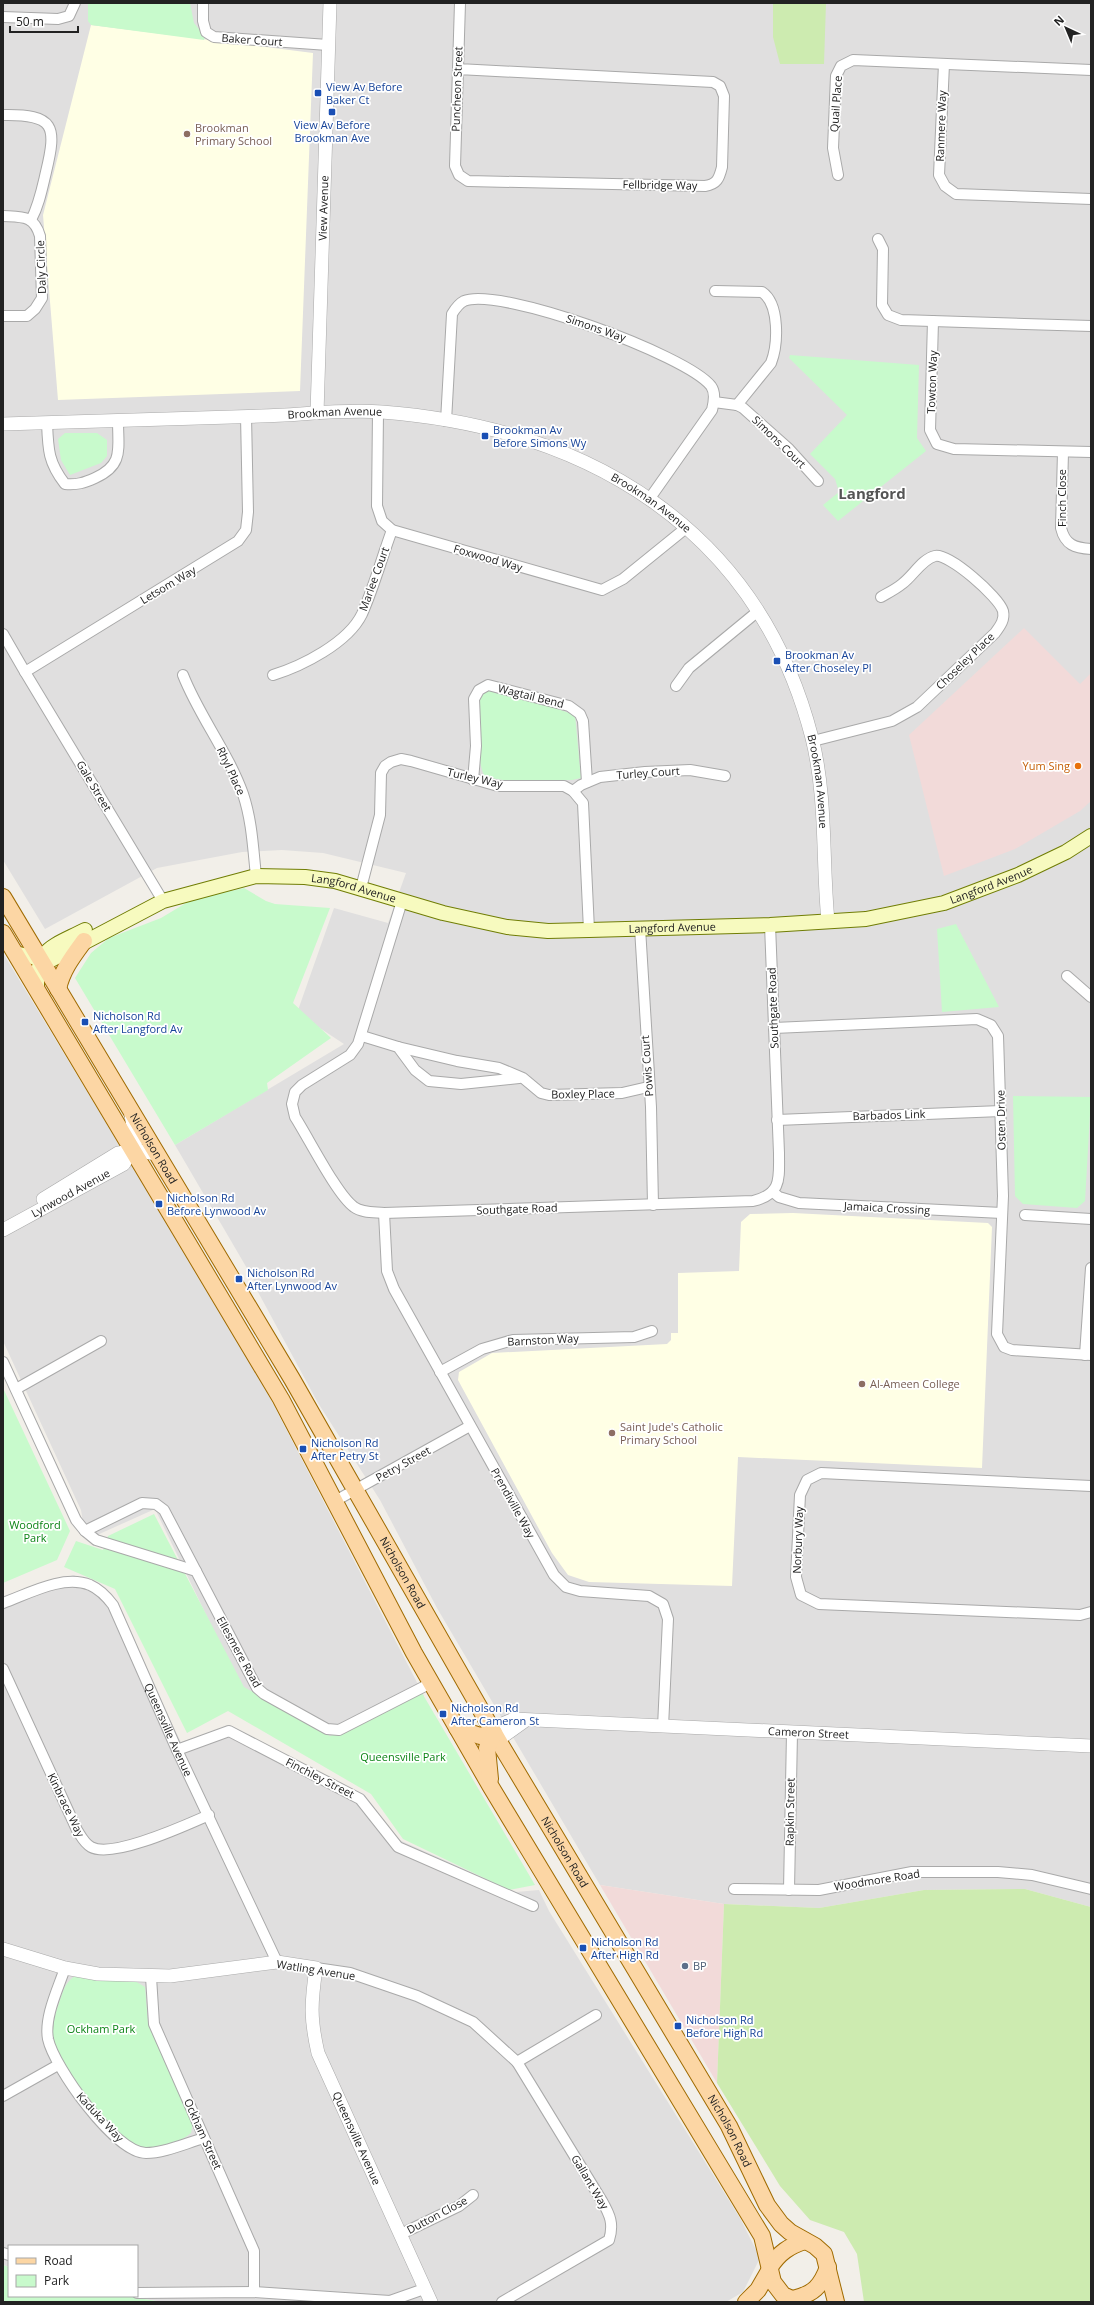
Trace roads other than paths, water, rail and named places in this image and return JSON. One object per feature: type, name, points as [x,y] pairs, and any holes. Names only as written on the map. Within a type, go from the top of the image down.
[{"type":"main road","name":"Langford Avenue","points":[[40,960],[43,954],[63,942],[161,897],[205,880],[223,876],[305,877],[361,888],[448,915],[507,928],[589,930],[770,925],[866,919],[944,903],[1018,876],[1066,852],[1091,836]]},
{"type":"main road","name":"Nicholson Road","points":[[3,897],[292,1380],[494,1733],[729,2126],[748,2162],[767,2205],[781,2224],[820,2250],[828,2267],[836,2302]]},
{"type":"main road","name":"Langford Avenue","points":[[15,953],[49,961],[161,897]]},
{"type":"main road","name":"Nicholson Road","points":[[3,933],[281,1399],[431,1683],[457,1728],[762,2236],[770,2269],[778,2290],[792,2301],[814,2292],[821,2284],[828,2267]]},
{"type":"main road","points":[[58,989],[61,976],[68,962],[84,941]]},
{"type":"main road","points":[[37,990],[37,973],[40,960]]},
{"type":"main road","points":[[457,1728],[480,1736],[494,1733]]},
{"type":"main road","points":[[491,1786],[487,1748],[494,1733]]},
{"type":"main road","points":[[746,2302],[758,2290],[780,2252],[794,2244],[805,2241]]},
{"type":"street","points":[[3,17],[58,19],[69,16],[75,3]]},
{"type":"street","name":"Baker Court","points":[[203,3],[203,21],[206,32],[214,37],[328,44]]},
{"type":"street","name":"View Avenue","points":[[317,413],[330,3]]},
{"type":"street","name":"Puncheon Street","points":[[459,175],[455,166],[460,3]]},
{"type":"street","name":"Quail Place","points":[[838,175],[833,148],[836,76],[841,66],[853,60],[944,64]]},
{"type":"street","points":[[944,64],[1091,70]]},
{"type":"street","name":"Ranmere Way","points":[[944,64],[939,175],[945,186],[956,194],[1091,199]]},
{"type":"street","name":"Fellbridge Way","points":[[458,69],[703,80],[713,82],[720,86],[724,96],[722,167],[719,178],[713,184],[705,186],[468,181],[459,175]]},
{"type":"street","points":[[3,114],[30,116],[41,120],[49,126],[52,134],[53,145],[38,205],[31,220],[3,216]]},
{"type":"street","name":"Daly Circle","points":[[3,316],[27,316],[35,309],[42,298],[40,236],[37,226],[31,220]]},
{"type":"street","points":[[878,239],[883,249],[882,304],[888,315],[901,320],[1091,326]]},
{"type":"street","points":[[650,498],[712,410],[714,402],[737,404],[771,363],[774,355],[776,337],[773,307],[767,296],[762,292],[715,291]]},
{"type":"street","name":"Simons Way","points":[[446,421],[452,314],[456,307],[464,301],[474,300],[496,301],[545,312],[587,324],[627,339],[690,371],[704,380],[711,386],[714,402]]},
{"type":"street","name":"Towton Way","points":[[934,321],[930,430],[937,444],[954,449],[1091,452]]},
{"type":"street","name":"Simons Court","points":[[737,404],[765,425],[818,481]]},
{"type":"street","points":[[378,412],[377,506],[382,521],[392,530]]},
{"type":"street","name":"Brookman Avenue","points":[[3,424],[378,412],[446,421],[508,434],[558,450],[608,472],[650,498],[686,528],[716,558],[757,612],[794,681],[813,741],[823,816],[828,921]]},
{"type":"street","name":"Letsom Way","points":[[25,672],[220,554],[238,541],[246,530],[248,512],[246,416]]},
{"type":"street","points":[[47,422],[48,448],[54,470],[65,484],[78,485],[106,473],[114,466],[118,455],[118,421]]},
{"type":"street","name":"Finch Close","points":[[1063,452],[1061,528],[1063,537],[1072,546],[1091,549]]},
{"type":"street","name":"Foxwood Way","points":[[392,530],[602,590],[624,579],[686,528]]},
{"type":"street","name":"Marlee Court","points":[[273,675],[293,668],[345,638],[362,615],[392,530]]},
{"type":"street","name":"Choseley Place","points":[[813,741],[892,721],[905,716],[917,707],[995,633],[1003,618],[1003,610],[995,599],[957,564],[942,556],[934,556],[924,562],[902,584],[881,597]]},
{"type":"street","points":[[676,686],[689,668],[757,612]]},
{"type":"street","points":[[3,634],[25,672]]},
{"type":"street","name":"Gale Street","points":[[25,672],[161,897]]},
{"type":"street","name":"Rhyl Place","points":[[183,674],[193,700],[230,763],[243,795],[251,824],[249,876]]},
{"type":"street","name":"Wagtail Bend","points":[[474,780],[476,746],[474,699],[479,690],[488,685],[569,706],[580,714],[583,721],[587,782]]},
{"type":"street","name":"Turley Way","points":[[361,888],[380,815],[379,781],[384,766],[401,759],[498,786],[564,786],[573,790]]},
{"type":"street","name":"Turley Court","points":[[573,790],[600,777],[690,770],[725,776]]},
{"type":"street","points":[[573,790],[583,804],[589,930]]},
{"type":"street","name":"Southgate Road","points":[[402,901],[363,1026],[362,1036],[350,1055],[302,1085],[295,1092],[292,1104],[295,1117],[347,1200],[355,1208],[364,1211],[384,1212],[753,1201],[763,1199],[774,1192],[779,1177],[770,925]]},
{"type":"street","name":"Powis Court","points":[[640,928],[650,1108],[653,1205]]},
{"type":"street","points":[[1067,976],[1091,997]]},
{"type":"street","name":"Osten Drive","points":[[774,1028],[977,1019],[991,1024],[998,1036],[1001,1110],[1002,1213],[997,1334],[1004,1347],[1012,1350],[1088,1355]]},
{"type":"street","name":"Boxley Place","points":[[362,1036],[457,1061],[498,1068],[523,1078],[541,1093],[549,1095],[622,1094],[648,1087]]},
{"type":"street","points":[[398,1046],[414,1070],[429,1080],[461,1084],[492,1079],[523,1078]]},
{"type":"street","points":[[128,1106],[136,1142],[133,1150]]},
{"type":"street","name":"Barbados Link","points":[[777,1120],[1001,1110]]},
{"type":"street","name":"Lynwood Avenue","points":[[3,1230],[124,1164],[133,1150]]},
{"type":"street","name":"Lynwood Avenue","points":[[3,1220],[43,1199],[118,1153],[133,1150],[157,1154]]},
{"type":"street","name":"Jamaica Crossing","points":[[774,1192],[779,1197],[799,1203],[1002,1213]]},
{"type":"street","name":"Prendiville Way","points":[[384,1212],[387,1271],[394,1289],[554,1575],[566,1586],[580,1591],[649,1596],[663,1604],[668,1619],[663,1727]]},
{"type":"street","points":[[1024,1215],[1091,1219]]},
{"type":"street","points":[[1088,1355],[1091,1268]]},
{"type":"street","name":"Barnston Way","points":[[440,1372],[482,1349],[513,1340],[634,1336],[652,1331]]},
{"type":"street","points":[[16,1389],[101,1341]]},
{"type":"street","points":[[3,1362],[76,1520],[85,1531],[96,1540],[196,1571]]},
{"type":"street","name":"Petry Street","points":[[335,1501],[470,1426]]},
{"type":"street","name":"Norbury Way","points":[[1091,1486],[821,1473],[807,1480],[800,1495],[796,1577],[801,1596],[819,1604],[1080,1615],[1091,1612]]},
{"type":"street","name":"Ellesmere Road","points":[[85,1531],[142,1503],[156,1504],[164,1510],[257,1688],[264,1694],[326,1729],[340,1730],[431,1683]]},
{"type":"street","name":"Queensville Avenue","points":[[3,1602],[54,1584],[81,1582],[98,1590],[113,1605],[178,1750],[277,1962]]},
{"type":"street","name":"Kinbrace Way","points":[[3,1669],[77,1830],[83,1840],[91,1847],[101,1849],[151,1840],[209,1815]]},
{"type":"street","name":"Cameron Street","points":[[494,1733],[505,1735],[526,1720],[1091,1746]]},
{"type":"street","name":"Finchley Street","points":[[178,1750],[229,1731],[360,1799],[398,1847],[533,1906]]},
{"type":"street","name":"Rapkin Street","points":[[789,1890],[792,1733]]},
{"type":"street","name":"Woodmore Road","points":[[734,1889],[819,1890],[912,1872],[998,1872],[1032,1875],[1091,1889]]},
{"type":"street","name":"Watling Avenue","points":[[3,1949],[65,1968],[98,1974],[151,1977],[277,1962],[350,1973],[424,1999],[473,2022],[517,2062]]},
{"type":"street","name":"Kaduka Way","points":[[65,1968],[48,2020],[48,2038],[58,2065],[84,2103],[130,2148],[144,2153],[161,2151],[204,2138]]},
{"type":"street","name":"Queensville Avenue","points":[[316,1968],[311,2025],[318,2053],[431,2302]]},
{"type":"street","name":"Ockham Street","points":[[151,1977],[154,2024],[254,2251],[254,2292]]},
{"type":"street","points":[[517,2062],[596,2015]]},
{"type":"street","name":"Gallant Way","points":[[502,2302],[609,2240],[612,2222],[611,2217],[517,2062]]},
{"type":"street","points":[[3,2096],[58,2065]]},
{"type":"street","name":"Dutton Close","points":[[401,2234],[459,2206],[473,2196]]},
{"type":"street","points":[[138,2293],[254,2292],[390,2302],[424,2289]]},
{"type":"place","name":"View Av Before Baker Ct","points":[[318,93]]},
{"type":"place","name":"View Av Before Brookman Ave","points":[[332,112]]},
{"type":"place","name":"Brookman Primary School","points":[[187,134]]},
{"type":"place","name":"Brookman Av Before Simons Wy","points":[[485,436]]},
{"type":"place","name":"Brookman Av After Choseley Pl","points":[[777,661]]},
{"type":"place","name":"Yum Sing","points":[[1078,766]]},
{"type":"place","name":"Nicholson Rd After Langford Av","points":[[85,1022]]},
{"type":"place","name":"Nicholson Rd Before Lynwood Av","points":[[159,1204]]},
{"type":"place","name":"Nicholson Rd After Lynwood Av","points":[[239,1279]]},
{"type":"place","name":"Al-Ameen College","points":[[862,1384]]},
{"type":"place","name":"Saint Jude's Catholic Primary School","points":[[612,1433]]},
{"type":"place","name":"Nicholson Rd After Petry St","points":[[303,1449]]},
{"type":"place","name":"Nicholson Rd After Cameron St","points":[[443,1714]]},
{"type":"place","name":"Nicholson Rd After High Rd","points":[[583,1948]]},
{"type":"place","name":"BP","points":[[685,1966]]},
{"type":"place","name":"Nicholson Rd Before High Rd","points":[[678,2026]]},
{"type":"district","name":"Langford","points":[[872,494]]},
{"type":"park label","name":"Woodford Park","points":[[35,1531]]},
{"type":"park label","name":"Queensville Park","points":[[403,1757]]},
{"type":"park label","name":"Ockham Park","points":[[101,2029]]}]
